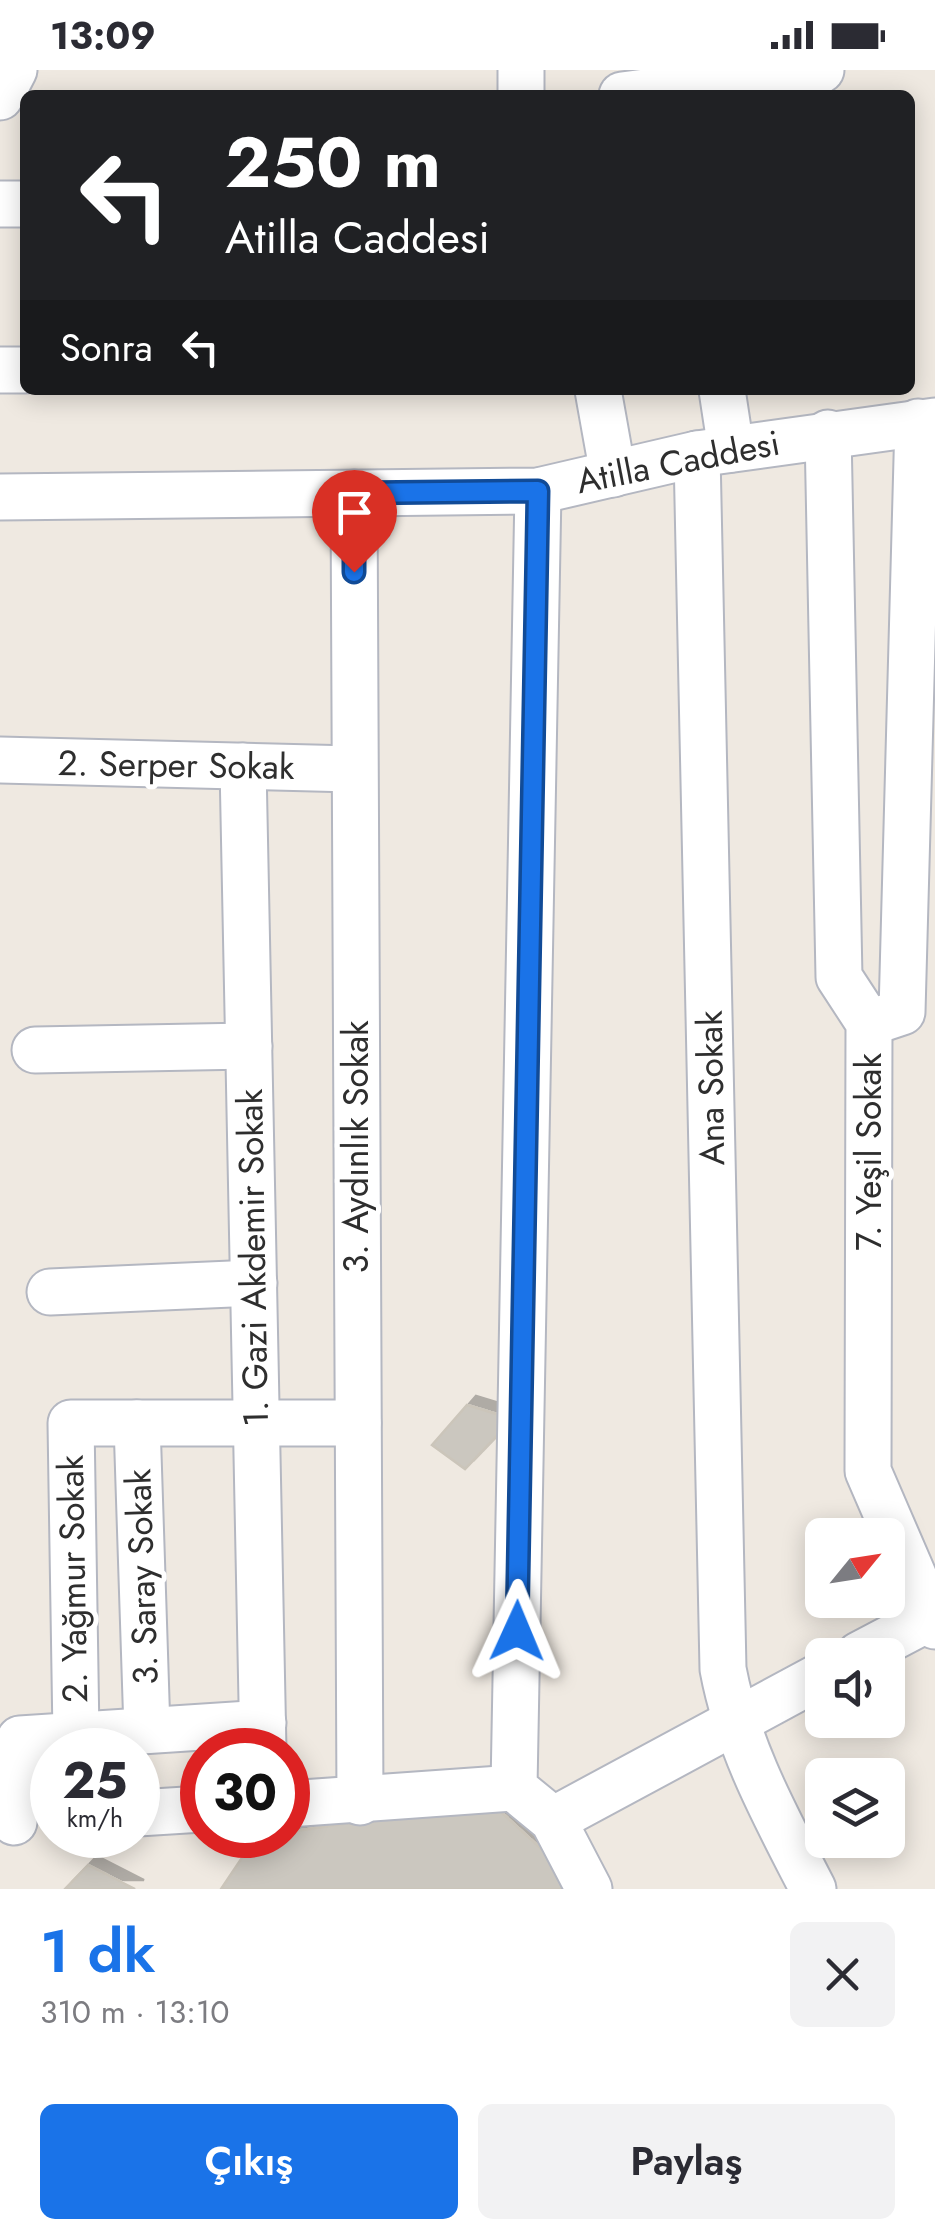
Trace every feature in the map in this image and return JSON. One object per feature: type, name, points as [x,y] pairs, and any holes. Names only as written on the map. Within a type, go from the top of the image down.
[{"type":"street","points":[[662,90],[821,70]]},
{"type":"street","points":[[599,395],[613,474]]},
{"type":"street","name":"Ana Sokak","points":[[721,395],[714,451],[723,1669],[733,1722],[813,1889]]},
{"type":"street","name":"Atilla Caddesi","points":[[0,497],[538,491],[853,417],[927,422]]},
{"type":"street","name":"7. Yeşil Sokak","points":[[853,417],[839,977],[870,1022],[868,1471],[934,1619]]},
{"type":"street","points":[[870,1022],[902,1012],[927,422]]},
{"type":"street","points":[[514,1788],[538,491]]},
{"type":"street","name":"3. Aydınlık Sokak","points":[[354,493],[360,1802]]},
{"type":"street","name":"2. Serper Sokak","points":[[0,760],[353,769]]},
{"type":"street","name":"1. Gazi Akdemir Sokak","points":[[243,766],[263,1728]]},
{"type":"street","points":[[35,1050],[249,1046]]},
{"type":"street","points":[[50,1292],[254,1283]]},
{"type":"street","name":"2. Yağmur Sokak","points":[[76,1728],[70,1423],[136,1423]]},
{"type":"street","points":[[136,1423],[358,1423]]},
{"type":"street","name":"3. Saray Sokak","points":[[136,1423],[146,1728]]},
{"type":"street","points":[[895,1638],[934,1619]]},
{"type":"street","points":[[552,1820],[805,1683]]},
{"type":"street","name":"2. Yağmur Sokak","points":[[22,1821],[20,1739],[30,1738]]},
{"type":"street","points":[[310,1803],[514,1788],[552,1820],[589,1889]]},
{"type":"building","points":[[467,1405],[513,1419],[465,1469],[432,1445]]},
{"type":"building","points":[[490,1802],[585,1889],[221,1889],[242,1858],[310,1858],[310,1829]]},
{"type":"building","points":[[88,1865],[135,1889],[65,1889]]},
{"type":"route","points":[[354,572],[354,493],[538,491],[517,1631]]}]
